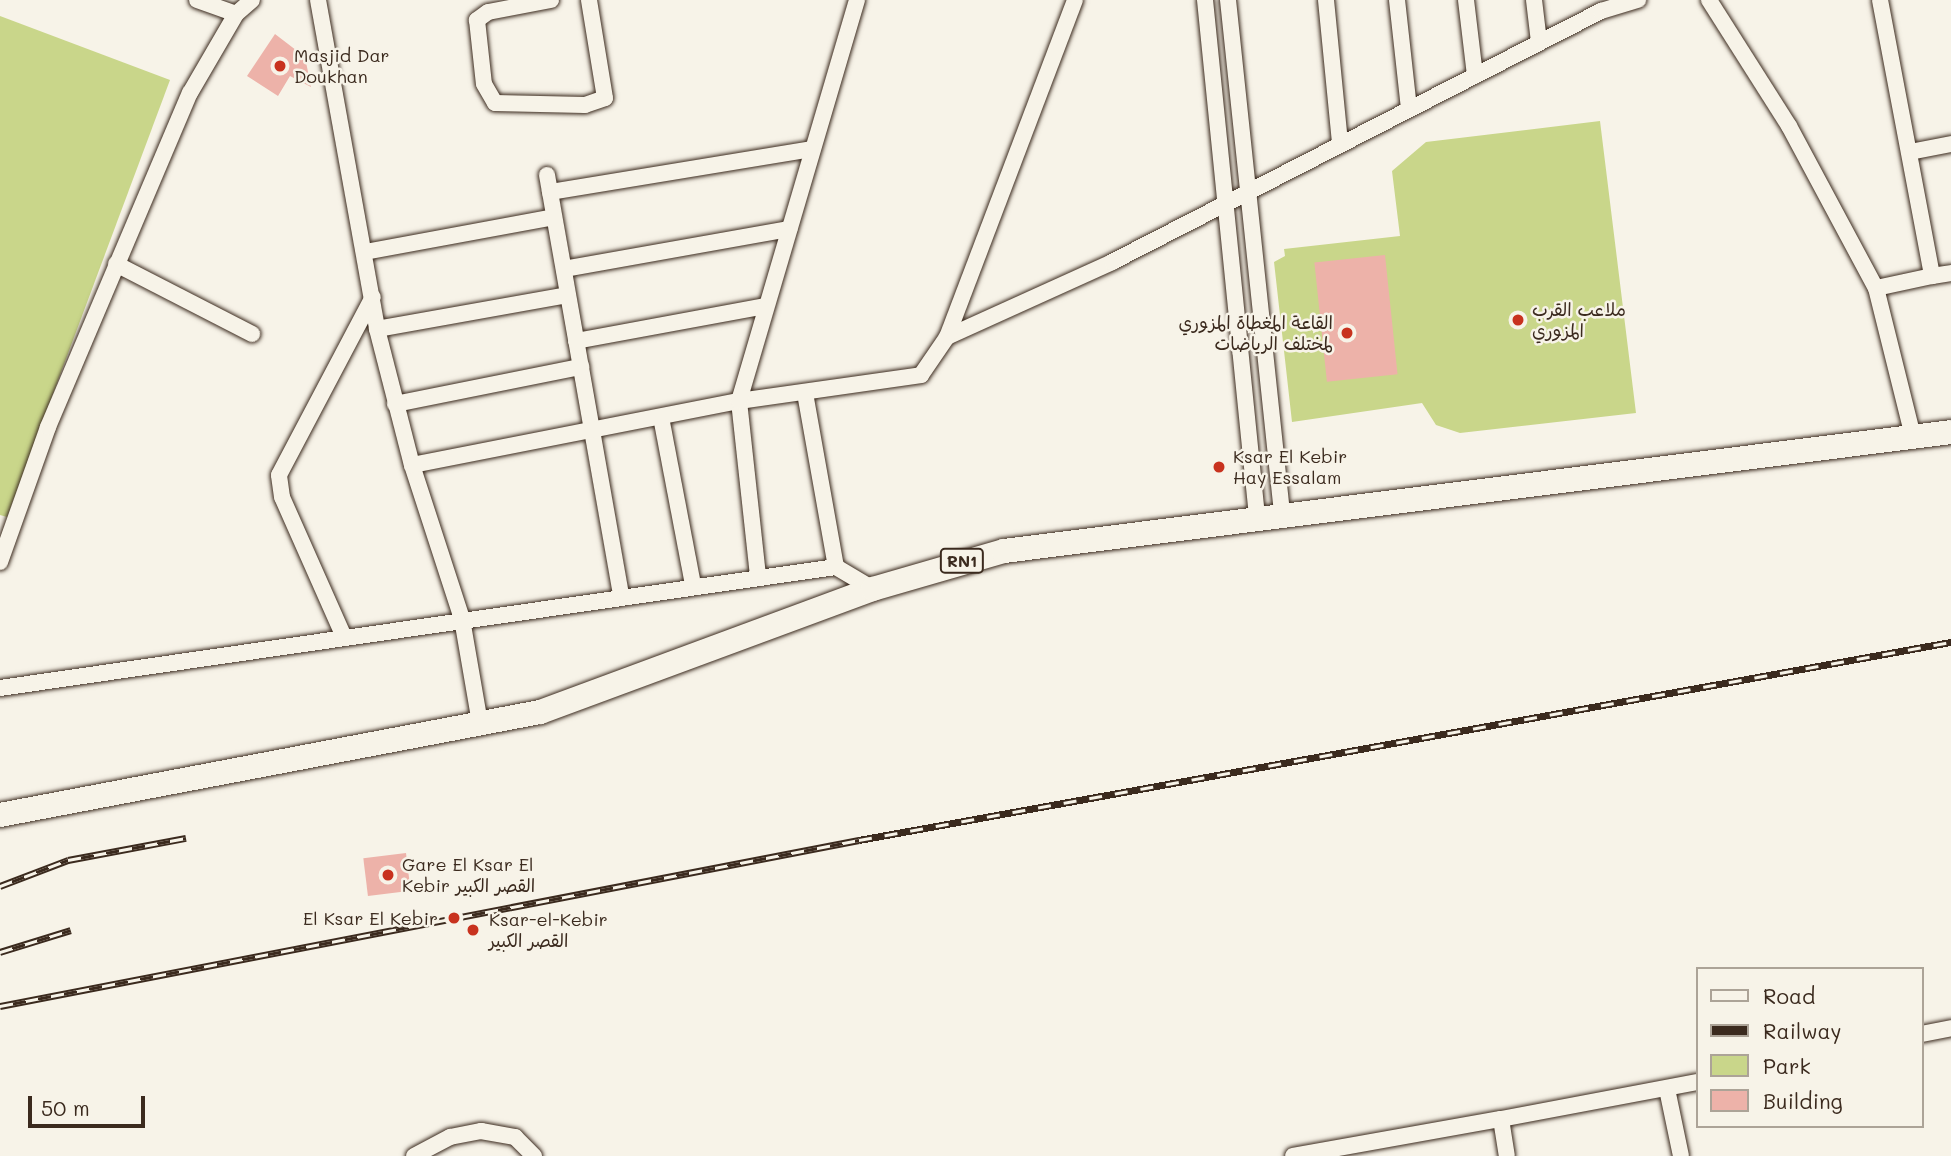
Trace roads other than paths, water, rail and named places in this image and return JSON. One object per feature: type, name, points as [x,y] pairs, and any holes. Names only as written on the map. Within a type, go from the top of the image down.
[{"type":"main road","name":"RN1","points":[[0,815],[480,723],[592,696],[873,589],[1004,551],[1257,516],[1951,432]]},
{"type":"street","points":[[197,0],[236,14]]},
{"type":"street","points":[[0,562],[6,526],[190,93],[236,14],[252,0]]},
{"type":"street","points":[[318,0],[377,329],[412,465],[463,619],[480,723]]},
{"type":"street","points":[[551,0],[501,4],[481,15],[475,28],[488,96],[517,107],[584,105],[605,98],[607,91],[589,0]]},
{"type":"street","points":[[758,576],[739,401],[857,0]]},
{"type":"street","points":[[412,465],[739,401],[922,375],[947,337],[1075,0]]},
{"type":"street","points":[[1205,0],[1257,516]]},
{"type":"street","points":[[1228,0],[1282,513]]},
{"type":"street","points":[[1325,0],[1340,143]]},
{"type":"street","points":[[1397,0],[1409,108]]},
{"type":"street","points":[[1466,0],[1475,75]]},
{"type":"street","points":[[1534,0],[1539,42]]},
{"type":"street","points":[[947,337],[1249,193],[1340,143],[1539,42],[1602,4],[1638,0]]},
{"type":"street","points":[[1709,0],[1789,126],[1876,288],[1913,436]]},
{"type":"street","points":[[1880,0],[1931,276]]},
{"type":"street","points":[[1910,152],[1951,144]]},
{"type":"street","points":[[550,192],[813,149]]},
{"type":"street","points":[[547,175],[621,596]]},
{"type":"street","points":[[365,252],[554,217]]},
{"type":"street","points":[[564,269],[789,229]]},
{"type":"street","points":[[116,264],[251,334]]},
{"type":"street","points":[[1876,288],[1951,273]]},
{"type":"street","points":[[377,329],[567,295]]},
{"type":"street","points":[[344,637],[282,497],[279,475],[373,298]]},
{"type":"street","points":[[576,341],[765,306]]},
{"type":"street","points":[[395,404],[581,367]]},
{"type":"street","points":[[805,393],[836,567]]},
{"type":"street","points":[[661,416],[693,585]]},
{"type":"street","points":[[0,688],[693,585],[836,567],[873,589]]},
{"type":"street","points":[[1923,1034],[1951,1028]]},
{"type":"street","points":[[1293,1156],[1696,1082]]},
{"type":"street","points":[[1667,1089],[1681,1156]]},
{"type":"street","points":[[1501,1119],[1507,1156]]},
{"type":"street","points":[[414,1156],[450,1137],[481,1131],[515,1137],[534,1156]]},
{"type":"railway","points":[[0,1006],[859,840],[1951,642]]},
{"type":"railway","points":[[0,886],[68,860],[186,838]]},
{"type":"railway","points":[[0,952],[71,930]]},
{"type":"place","name":"Masjid Dar Doukhan","points":[[280,66]]},
{"type":"place","name":"ملاعب القرب المزوري","points":[[1518,320]]},
{"type":"place","name":"القاعة المغطاة المزوري لمختلف الرياضات","points":[[1347,333]]},
{"type":"place","name":"Ksar El Kebir Hay Essalam","points":[[1219,467]]},
{"type":"place","name":"Gare El Ksar El Kebir القصر الكبير","points":[[388,875]]},
{"type":"place","name":"El Ksar El Kebir","points":[[454,918]]},
{"type":"place","name":"Ksar-el-Kebir القصر الكبير","points":[[473,930]]}]
